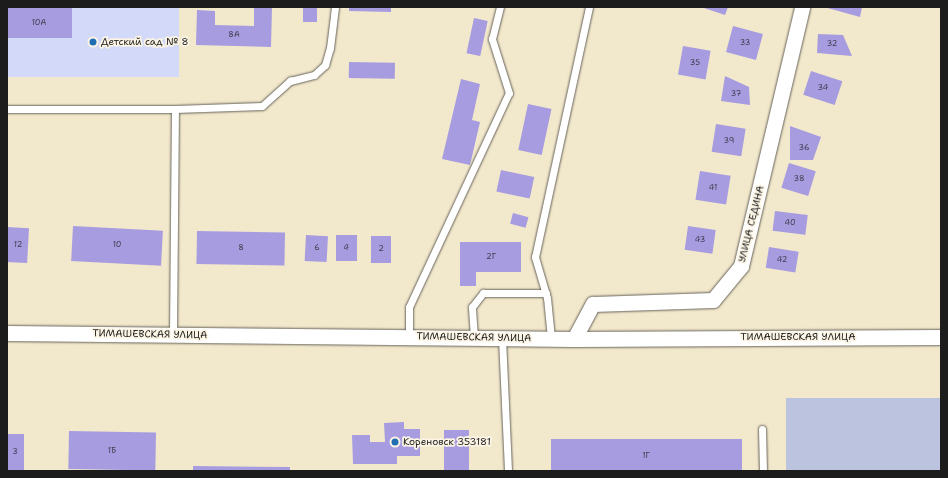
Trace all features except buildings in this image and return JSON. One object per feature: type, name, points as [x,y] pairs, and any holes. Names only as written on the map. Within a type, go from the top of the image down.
[{"type":"street","name":"УЛИЦА СЕДИНА","points":[[574,338],[593,304],[713,300],[741,266],[802,7]]},
{"type":"street","name":"ТИМАШЕВСКАЯ УЛИЦА","points":[[7,333],[502,338],[941,337]]},
{"type":"lane","points":[[7,109],[175,109],[262,106],[290,81],[314,74],[325,65],[330,48],[335,7]]},
{"type":"lane","points":[[409,336],[409,306],[509,93],[492,39],[500,7]]},
{"type":"lane","points":[[551,338],[546,293],[535,257],[589,7]]},
{"type":"lane","points":[[173,334],[175,109]]},
{"type":"lane","points":[[474,337],[472,307],[483,293],[546,293]]},
{"type":"lane","points":[[502,338],[508,471]]},
{"type":"lane","points":[[762,429],[763,471]]},
{"type":"shaded area","name":"Детский сад № 8","points":[[7,7],[179,7],[179,77],[7,77]]},
{"type":"shaded area","points":[[786,398],[941,398],[941,471],[786,471]]},
{"type":"place","name":"Детский сад № 8","points":[[93,42]]},
{"type":"place","name":"Кореновск 353181","points":[[395,442]]}]
